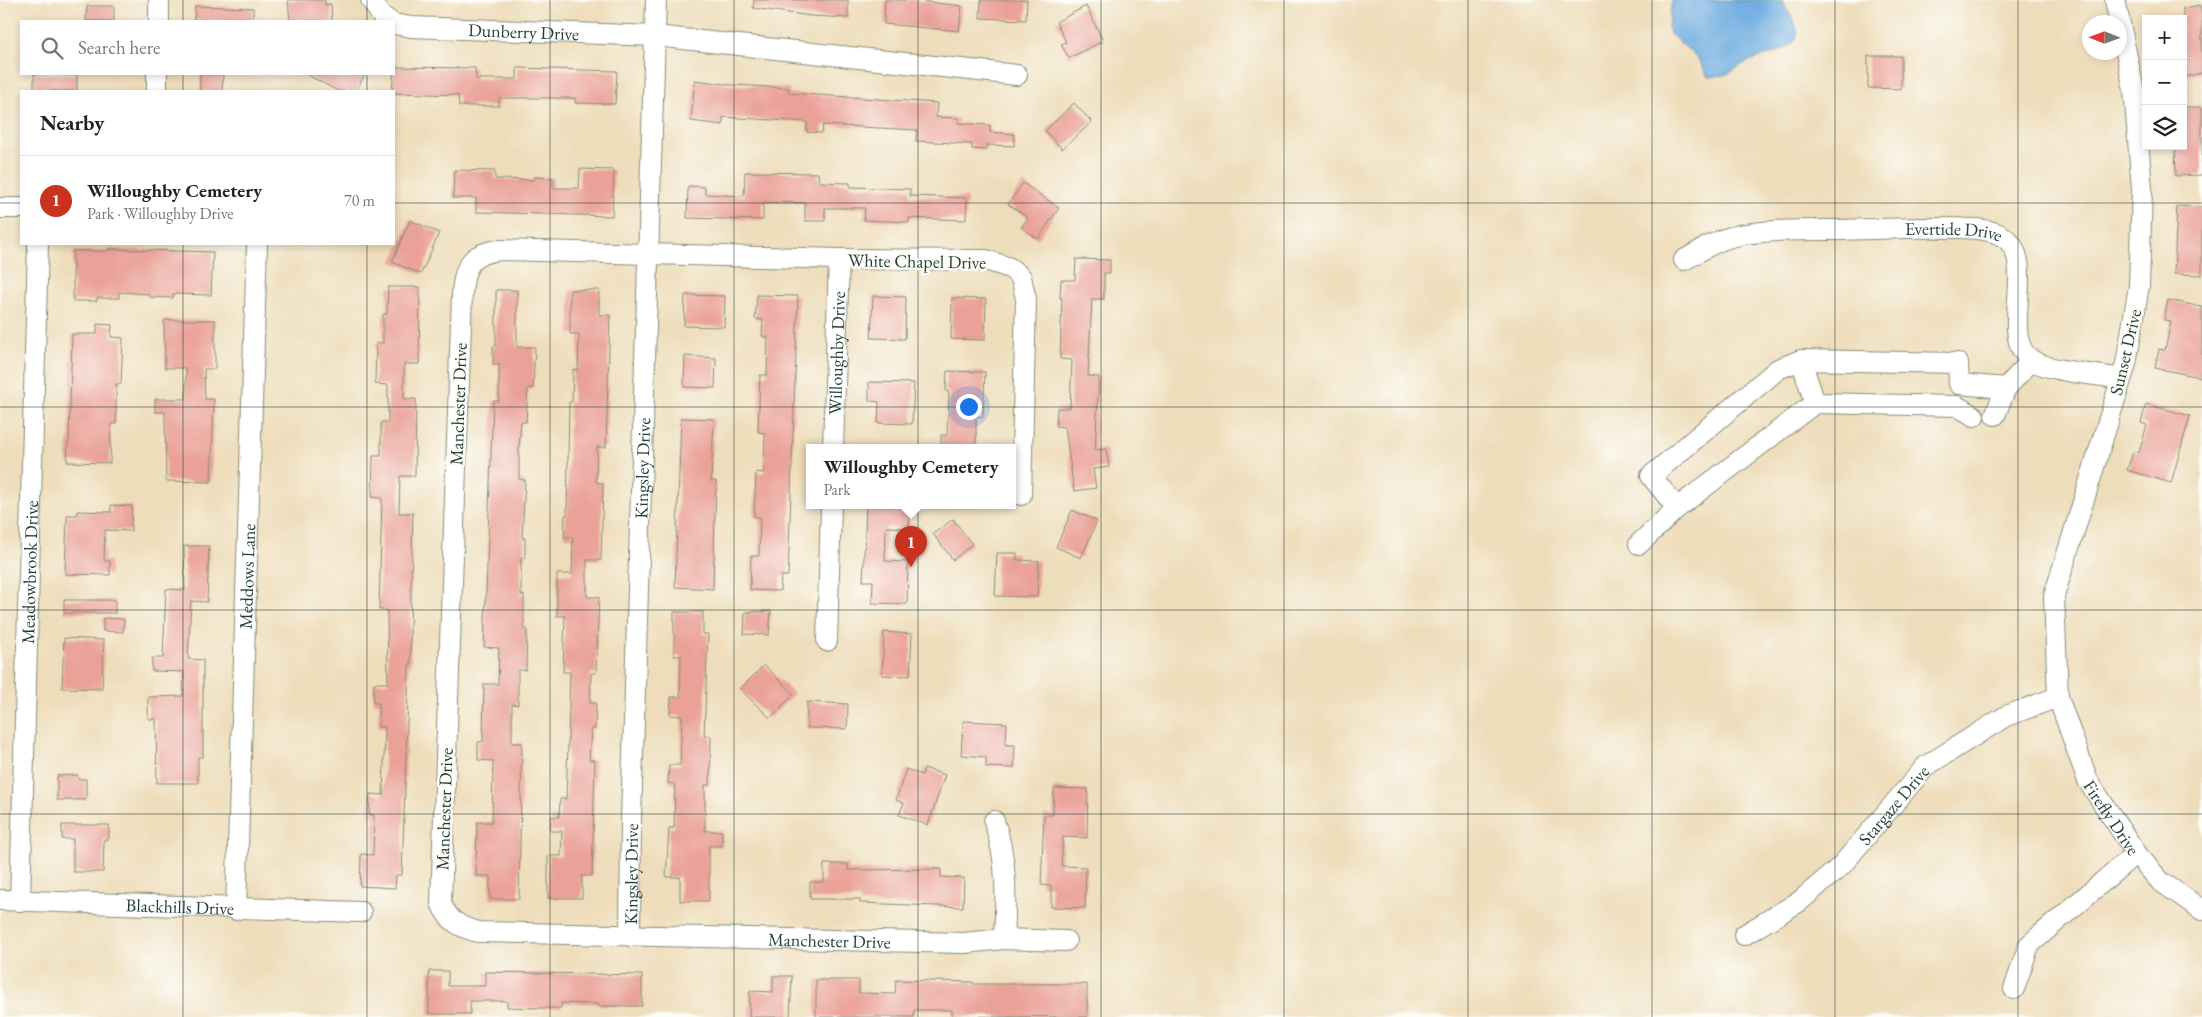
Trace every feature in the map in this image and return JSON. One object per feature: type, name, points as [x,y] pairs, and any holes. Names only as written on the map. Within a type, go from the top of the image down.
[{"type":"street","points":[[159,0],[159,20]]},
{"type":"street","points":[[371,0],[382,16],[388,20]]},
{"type":"street","name":"Kingsley Drive","points":[[630,936],[631,819],[656,0]]},
{"type":"street","name":"Sunset Drive","points":[[2058,697],[2054,596],[2126,364],[2139,286],[2142,189],[2134,90],[2115,0]]},
{"type":"street","name":"Dunberry Drive","points":[[395,24],[411,27],[655,36]]},
{"type":"street","points":[[655,36],[1018,75]]},
{"type":"street","points":[[157,75],[157,90]]},
{"type":"street","points":[[0,208],[20,208]]},
{"type":"street","name":"Evertide Drive","points":[[1684,260],[1712,244],[1732,236],[1759,233],[1807,230],[1978,229],[1996,233],[2006,238],[2017,256],[2017,328],[2020,346],[2024,354],[2032,360]]},
{"type":"street","name":"Meadowbrook Drive","points":[[20,901],[38,245]]},
{"type":"street","name":"Meddows Lane","points":[[236,910],[257,245]]},
{"type":"street","name":"Manchester Drive","points":[[649,254],[500,250],[477,255],[464,272],[441,903],[448,917],[468,929],[479,932],[964,943],[1004,939],[1066,941]]},
{"type":"street","name":"White Chapel Drive","points":[[649,254],[839,259],[986,260],[1010,268],[1021,277],[1025,287],[1026,299],[1020,495]]},
{"type":"street","name":"Willoughby Drive","points":[[833,444],[839,259]]},
{"type":"street","points":[[1801,360],[1816,403]]},
{"type":"street","points":[[1639,544],[1676,508],[1816,403],[1966,411],[1959,384],[1958,363],[1801,360],[1778,369],[1651,476],[1676,508]]},
{"type":"street","points":[[1995,416],[2006,388],[2032,360],[2058,369],[2121,379]]},
{"type":"street","points":[[1959,384],[2006,388]]},
{"type":"street","points":[[827,641],[831,509]]},
{"type":"street","name":"Firefly Drive","points":[[2058,697],[2088,781],[2136,853],[2160,881],[2202,910]]},
{"type":"street","name":"Stargaze Drive","points":[[1744,935],[1800,901],[1841,866],[1926,766],[2006,716],[2058,697]]},
{"type":"street","points":[[994,821],[1002,842],[1004,859],[1006,899],[1004,939]]},
{"type":"street","points":[[2014,989],[2029,945],[2136,853]]},
{"type":"street","name":"Blackhills Drive","points":[[0,900],[236,910],[361,912]]},
{"type":"water","points":[[1672,0],[1782,0],[1796,26],[1797,35],[1794,41],[1783,50],[1747,62],[1725,75],[1708,77],[1697,57],[1670,34],[1668,28]]},
{"type":"building","points":[[288,0],[325,0],[325,5],[331,4],[332,20],[290,20]]},
{"type":"building","points":[[754,0],[848,0],[848,18],[811,16],[753,8]]},
{"type":"building","points":[[885,0],[912,0],[962,6],[959,31],[884,24]]},
{"type":"building","points":[[981,0],[1027,0],[1026,20],[980,18]]},
{"type":"building","points":[[2200,5],[2202,18],[2202,73],[2187,76],[2187,15],[2183,15],[2183,8]]},
{"type":"building","points":[[87,6],[114,6],[114,20],[86,20]]},
{"type":"building","points":[[195,6],[253,8],[253,20],[194,20]]},
{"type":"building","points":[[1086,6],[1103,41],[1069,58],[1061,44],[1066,42],[1056,22]]},
{"type":"building","points":[[1868,56],[1901,56],[1901,89],[1868,88]]},
{"type":"building","points":[[395,67],[475,68],[476,79],[517,79],[517,68],[617,71],[615,104],[575,103],[575,98],[499,98],[499,106],[459,106],[458,95],[395,93],[395,90],[392,90]]},
{"type":"building","points":[[34,75],[77,75],[77,90],[34,90]]},
{"type":"building","points":[[200,75],[223,75],[222,90],[200,90]]},
{"type":"building","points":[[308,75],[364,75],[357,90],[336,90]]},
{"type":"building","points":[[695,80],[732,85],[789,88],[789,93],[937,103],[936,117],[959,118],[958,123],[990,125],[990,132],[1014,134],[1014,146],[987,145],[986,150],[972,149],[972,144],[916,141],[917,130],[823,125],[822,133],[807,132],[807,122],[723,117],[723,125],[691,121]]},
{"type":"building","points":[[1074,103],[1092,122],[1062,149],[1045,131]]},
{"type":"building","points":[[2187,107],[2202,107],[2202,175],[2176,176],[2175,150],[2187,150]]},
{"type":"building","points":[[580,169],[614,170],[612,216],[476,212],[476,198],[453,198],[454,170],[495,171],[495,179],[534,180],[534,177],[553,178],[553,188],[579,188]]},
{"type":"building","points":[[745,172],[818,173],[819,182],[850,183],[850,187],[910,189],[910,196],[967,198],[966,220],[909,218],[909,222],[864,220],[865,208],[825,208],[825,221],[805,221],[805,203],[763,202],[763,220],[687,218],[688,186],[705,187],[705,194],[744,196]]},
{"type":"building","points":[[1023,183],[1059,208],[1038,239],[1021,227],[1028,218],[1008,204]]},
{"type":"building","points":[[2177,206],[2202,207],[2202,275],[2174,274]]},
{"type":"building","points":[[410,220],[439,233],[421,274],[392,262]]},
{"type":"building","points":[[108,249],[213,252],[211,295],[173,294],[173,298],[149,297],[149,294],[119,292],[119,298],[97,298],[97,301],[73,301],[73,251],[108,251]]},
{"type":"building","points":[[1076,259],[1110,260],[1110,273],[1104,273],[1104,299],[1092,299],[1088,376],[1099,377],[1095,450],[1106,449],[1109,467],[1093,469],[1096,488],[1074,491],[1065,427],[1056,426],[1057,408],[1070,408],[1072,360],[1060,359],[1061,280],[1075,280]]},
{"type":"building","points":[[388,287],[420,287],[419,364],[404,364],[404,399],[416,399],[415,476],[400,476],[399,513],[413,513],[411,665],[409,665],[402,875],[396,875],[395,888],[360,886],[361,854],[373,855],[374,815],[369,815],[370,794],[383,795],[385,727],[378,727],[379,703],[373,703],[374,683],[388,683],[387,610],[379,610],[382,498],[372,497],[373,456],[381,456],[381,422],[388,422],[388,385],[375,384],[376,343],[383,343],[383,314],[387,314]]},
{"type":"building","points":[[496,290],[517,290],[517,347],[535,347],[533,389],[528,388],[526,422],[521,422],[519,446],[519,479],[525,480],[522,538],[525,538],[525,558],[521,558],[521,595],[524,595],[524,629],[527,629],[526,670],[518,670],[518,705],[512,704],[512,743],[522,743],[519,899],[490,899],[490,876],[476,876],[477,822],[492,822],[493,761],[478,760],[478,742],[483,742],[484,684],[498,684],[499,648],[484,647],[493,401],[499,401],[499,364],[493,364],[493,346],[496,346]]},
{"type":"building","points":[[570,290],[599,290],[599,315],[610,315],[606,447],[597,447],[596,482],[603,483],[601,560],[587,560],[587,597],[599,597],[596,673],[591,673],[590,703],[596,703],[595,729],[591,729],[589,760],[595,760],[592,876],[582,876],[582,898],[548,898],[548,856],[561,856],[562,831],[550,831],[551,817],[559,817],[560,799],[566,799],[570,672],[563,672],[565,616],[557,616],[557,574],[572,574],[573,537],[564,537],[565,515],[567,515],[569,402],[572,402],[573,369],[578,370],[579,334],[570,334]]},
{"type":"building","points":[[685,295],[725,296],[724,327],[684,326]]},
{"type":"building","points":[[757,295],[798,296],[788,576],[781,576],[780,591],[750,590],[751,556],[759,556],[760,517],[754,517],[756,472],[764,473],[765,433],[758,432],[760,375],[767,375],[768,337],[762,336],[763,320],[755,319]]},
{"type":"building","points":[[873,296],[906,297],[905,339],[871,338]]},
{"type":"building","points":[[952,298],[986,299],[985,340],[951,339]]},
{"type":"building","points":[[2168,300],[2202,307],[2202,364],[2200,377],[2155,368],[2159,349],[2165,350],[2171,321],[2164,320]]},
{"type":"building","points":[[164,320],[215,320],[215,369],[204,369],[205,399],[214,399],[211,482],[166,481],[165,412],[155,412],[155,399],[186,399],[186,368],[165,368]]},
{"type":"building","points":[[97,324],[112,325],[111,337],[123,338],[121,384],[116,384],[116,424],[111,424],[110,463],[67,462],[72,334],[97,334]]},
{"type":"building","points":[[685,356],[716,358],[715,388],[684,387]]},
{"type":"building","points":[[947,371],[985,372],[983,417],[976,416],[976,444],[941,444],[941,435],[947,435],[949,392],[946,391]]},
{"type":"building","points":[[869,382],[914,383],[912,424],[878,423],[879,402],[869,401]]},
{"type":"building","points":[[2146,404],[2190,416],[2171,483],[2127,470],[2133,452],[2139,453],[2147,425],[2141,423]]},
{"type":"building","points":[[681,418],[714,419],[711,481],[716,481],[713,589],[675,587]]},
{"type":"building","points":[[111,505],[132,506],[131,531],[105,530],[104,561],[110,561],[110,575],[65,574],[67,515],[77,515],[77,511],[111,512]]},
{"type":"building","points":[[866,509],[910,509],[909,528],[886,527],[885,561],[908,562],[907,604],[872,603],[873,581],[863,581]]},
{"type":"building","points":[[1072,510],[1097,521],[1081,558],[1056,547]]},
{"type":"building","points":[[953,519],[972,544],[953,560],[933,534]]},
{"type":"building","points":[[184,546],[209,546],[207,602],[191,601],[188,659],[203,660],[203,757],[198,757],[198,783],[157,783],[156,719],[148,719],[148,697],[183,696],[184,672],[152,671],[152,658],[163,658],[166,589],[185,590]]},
{"type":"building","points":[[997,553],[1017,553],[1017,560],[1039,561],[1037,597],[995,596]]},
{"type":"building","points":[[64,600],[115,600],[115,613],[64,613]]},
{"type":"building","points":[[771,611],[769,635],[744,634],[745,612]]},
{"type":"building","points":[[674,612],[703,612],[703,634],[708,634],[704,736],[711,736],[710,785],[705,785],[705,831],[722,831],[722,846],[709,846],[709,901],[680,901],[680,877],[666,877],[669,828],[674,828],[675,784],[668,783],[669,765],[680,765],[682,716],[670,715],[671,697],[680,697],[681,656],[674,656]]},
{"type":"building","points":[[103,618],[124,619],[123,632],[103,631]]},
{"type":"building","points":[[884,632],[912,634],[910,676],[882,675]]},
{"type":"building","points":[[64,638],[104,640],[102,689],[62,688]]},
{"type":"building","points":[[764,665],[794,694],[770,718],[740,689]]},
{"type":"building","points":[[807,702],[848,704],[847,729],[807,728]]},
{"type":"building","points":[[963,721],[1007,723],[1006,745],[1015,745],[1014,768],[986,767],[986,757],[961,755]]},
{"type":"building","points":[[924,768],[945,775],[928,825],[899,815],[904,803],[896,800],[906,769],[922,775]]},
{"type":"building","points":[[78,775],[78,779],[86,779],[86,800],[57,800],[57,776]]},
{"type":"building","points":[[1054,788],[1088,789],[1087,838],[1063,837],[1061,866],[1086,867],[1085,908],[1051,907],[1051,886],[1041,885],[1044,815],[1053,815]]},
{"type":"building","points":[[62,825],[109,825],[109,839],[104,839],[103,872],[73,872],[73,839],[62,839]]},
{"type":"building","points":[[824,864],[848,864],[848,870],[941,869],[941,877],[964,878],[963,907],[860,903],[860,899],[810,899],[810,882],[824,882]]},
{"type":"building","points":[[429,971],[448,971],[448,986],[485,986],[485,972],[642,975],[642,1006],[599,1006],[599,1004],[561,1003],[561,1008],[540,1008],[507,1007],[507,1001],[470,1001],[470,1014],[429,1014]]},
{"type":"building","points":[[773,976],[792,976],[790,1017],[749,1017],[750,991],[773,992]]},
{"type":"building","points":[[816,980],[859,980],[859,993],[895,994],[896,980],[973,982],[973,984],[1087,984],[1087,1017],[952,1016],[952,1010],[914,1010],[914,1017],[816,1017]]},
{"type":"place","name":"Willoughby Cemetery","points":[[911,567]]}]
